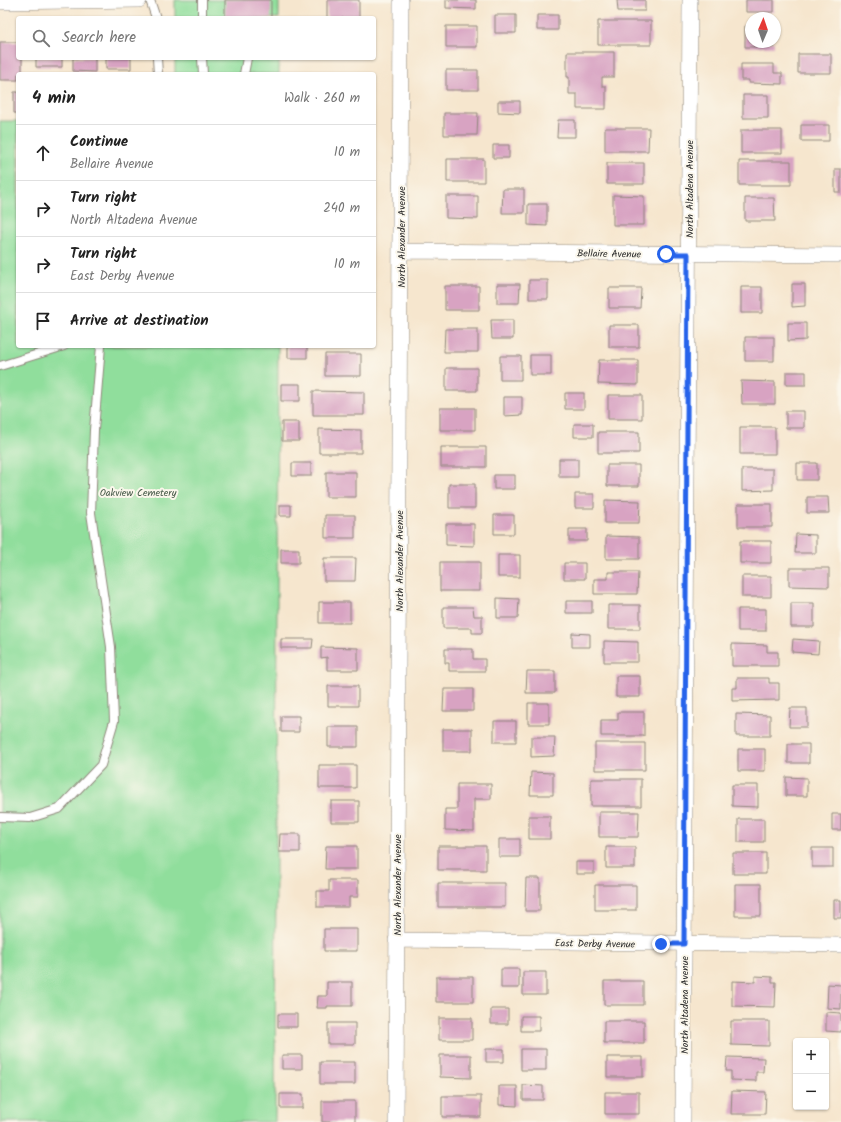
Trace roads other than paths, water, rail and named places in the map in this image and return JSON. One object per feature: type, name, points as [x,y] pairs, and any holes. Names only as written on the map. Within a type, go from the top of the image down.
[{"type":"street","points":[[0,2],[139,0]]},
{"type":"street","name":"North Alexander Avenue","points":[[396,1122],[401,0]]},
{"type":"street","name":"North Altadena Avenue","points":[[683,1122],[690,0]]},
{"type":"street","name":"Bellaire Avenue","points":[[401,251],[841,255]]},
{"type":"street","name":"East Derby Avenue","points":[[396,940],[841,945]]},
{"type":"lane","points":[[150,0],[155,16]]},
{"type":"lane","points":[[202,0],[202,16]]},
{"type":"lane","points":[[157,60],[158,72]]},
{"type":"lane","points":[[202,60],[203,72]]},
{"type":"lane","points":[[244,72],[247,60]]},
{"type":"lane","points":[[0,366],[58,348]]},
{"type":"lane","points":[[0,817],[30,818],[59,809],[101,765],[114,721],[111,647],[91,513],[94,430],[102,348]]},
{"type":"park label","name":"Oakview Cemetery","points":[[138,492]]}]
